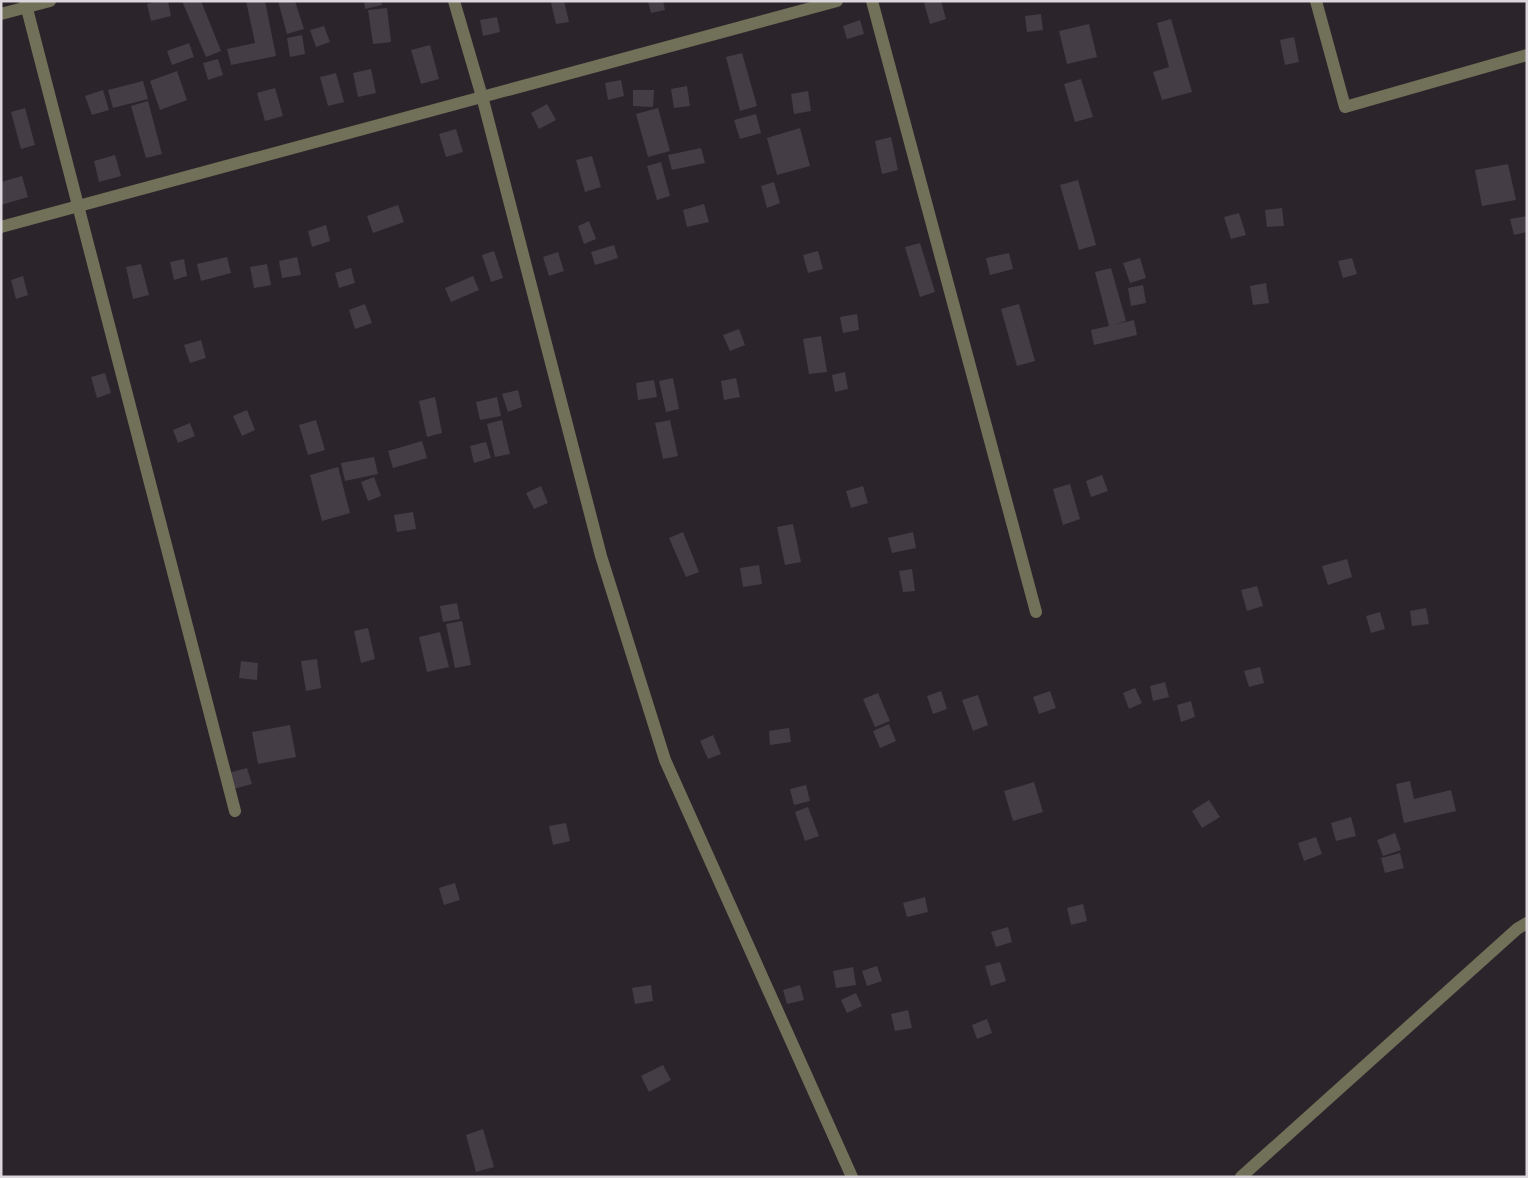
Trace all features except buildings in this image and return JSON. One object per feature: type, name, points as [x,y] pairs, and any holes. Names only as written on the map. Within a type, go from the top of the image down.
[{"type":"street","points":[[1,14],[26,4],[50,1]]},
{"type":"street","points":[[454,1],[482,98],[601,556],[665,760],[852,1177]]},
{"type":"street","points":[[1,227],[837,1]]},
{"type":"street","points":[[872,1],[1036,612]]},
{"type":"street","points":[[1316,1],[1345,107],[1527,55]]},
{"type":"street","points":[[26,4],[235,811]]},
{"type":"street","points":[[1241,1177],[1517,929],[1527,924]]}]
